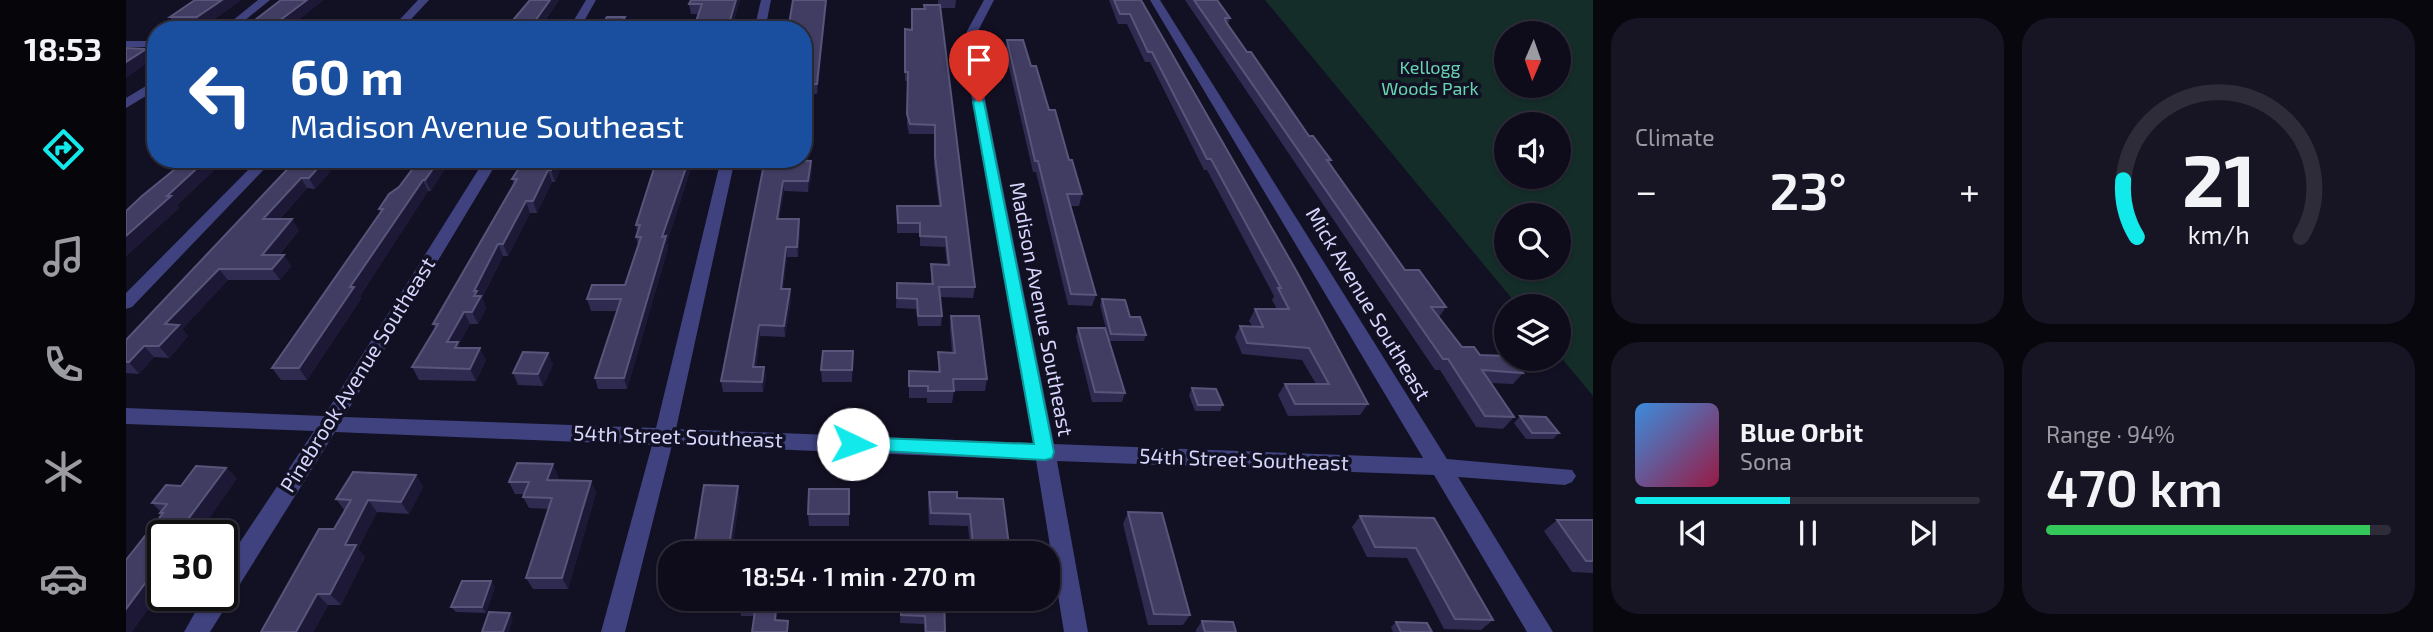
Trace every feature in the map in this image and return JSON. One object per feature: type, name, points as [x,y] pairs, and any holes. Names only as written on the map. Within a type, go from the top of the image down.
[{"type":"street","points":[[238,21],[265,0]]},
{"type":"street","points":[[404,21],[424,0]]},
{"type":"street","points":[[578,21],[591,0]]},
{"type":"street","points":[[761,21],[766,0]]},
{"type":"street","name":"Madison Avenue Southeast","points":[[989,0],[975,20],[969,38],[970,54],[1076,632]]},
{"type":"street","name":"Mick Avenue Southeast","points":[[1155,0],[1541,632]]},
{"type":"street","points":[[126,44],[147,44]]},
{"type":"street","points":[[126,104],[147,89]]},
{"type":"street","points":[[126,303],[258,168]]},
{"type":"street","name":"Pinebrook Avenue Southeast","points":[[238,565],[329,424],[486,168]]},
{"type":"street","points":[[613,632],[664,436],[726,168]]},
{"type":"street","name":"54th Street Southeast","points":[[126,416],[1440,467],[1565,476]]},
{"type":"street","points":[[196,632],[209,611]]},
{"type":"green space","name":"Kellogg Woods Park","points":[[1265,0],[1593,0],[1593,396],[1571,369],[1571,294],[1508,294],[1497,280],[1571,280],[1571,203],[1494,203],[1494,277]]},
{"type":"building","points":[[195,0],[222,0],[197,17],[170,17]]},
{"type":"building","points":[[281,0],[307,0],[279,21],[254,21]]},
{"type":"building","points":[[530,0],[550,0],[535,21],[513,20]]},
{"type":"building","points":[[691,0],[736,0],[730,21],[696,21],[702,4],[689,4]]},
{"type":"building","points":[[793,0],[826,0],[817,84],[812,84],[812,21],[790,21]]},
{"type":"building","points":[[1114,0],[1141,0],[1297,272],[1368,404],[1295,404],[1285,384],[1329,384],[1309,348],[1247,343],[1240,326],[1263,327],[1255,309],[1289,309],[1278,288],[1281,288],[1211,159],[1207,159],[1152,52],[1148,52],[1130,14],[1120,14]]},
{"type":"building","points":[[1194,0],[1217,0],[1230,18],[1225,18],[1226,22],[1247,52],[1251,52],[1309,136],[1313,136],[1331,160],[1327,160],[1405,270],[1419,270],[1446,307],[1431,307],[1462,347],[1474,347],[1480,355],[1494,356],[1494,371],[1482,370],[1514,417],[1485,416],[1448,359],[1443,359]]},
{"type":"building","points":[[924,5],[940,5],[975,287],[939,287],[942,316],[918,316],[917,299],[897,298],[897,283],[933,284],[931,264],[949,265],[946,237],[920,236],[920,223],[898,223],[897,206],[941,206],[935,156],[935,125],[910,124],[907,114],[905,29],[912,30],[912,9],[925,9]]},
{"type":"building","points":[[607,17],[625,17],[623,21],[605,21]]},
{"type":"building","points":[[1007,40],[1023,40],[1031,66],[1036,66],[1049,110],[1055,110],[1082,194],[1067,194],[1096,295],[1071,294],[1038,161],[1035,161]]},
{"type":"building","points":[[126,48],[146,49],[126,62]]},
{"type":"building","points":[[176,168],[197,168],[167,196],[171,196],[126,236],[126,211]]},
{"type":"building","points":[[288,168],[318,168],[309,178],[301,178],[263,219],[292,219],[262,255],[284,255],[272,269],[219,269],[165,324],[179,325],[159,346],[144,346],[126,362],[126,340]]},
{"type":"building","points":[[413,168],[434,168],[350,287],[354,287],[299,368],[272,368],[383,209],[379,209],[389,194],[399,187]]},
{"type":"building","points":[[519,168],[552,168],[548,170],[533,201],[526,201],[503,244],[498,244],[474,291],[477,291],[474,296],[481,296],[472,312],[464,312],[447,342],[458,342],[455,348],[480,348],[470,369],[412,367],[438,324],[433,324],[517,179],[512,179]]},
{"type":"building","points":[[654,168],[686,168],[662,237],[666,236],[624,378],[595,378],[621,299],[587,299],[592,285],[625,285],[641,237],[636,237],[640,225],[636,225]]},
{"type":"building","points":[[763,168],[810,168],[808,181],[783,181],[777,219],[799,219],[797,247],[786,247],[781,289],[790,289],[784,326],[759,325],[753,367],[764,367],[762,382],[721,381]]},
{"type":"building","points":[[1102,299],[1125,300],[1130,317],[1140,317],[1146,335],[1111,334]]},
{"type":"building","points":[[951,316],[979,316],[987,379],[953,379],[954,391],[928,391],[928,386],[909,386],[909,371],[940,372],[938,352],[955,353]]},
{"type":"building","points":[[1078,328],[1105,328],[1125,393],[1095,392]]},
{"type":"building","points":[[823,351],[853,351],[852,370],[821,370]]},
{"type":"building","points":[[523,352],[548,353],[538,374],[513,373]]},
{"type":"building","points":[[1192,388],[1216,389],[1223,405],[1198,405]]},
{"type":"building","points":[[1520,416],[1546,417],[1559,433],[1532,433]]},
{"type":"building","points":[[517,463],[553,464],[547,480],[591,481],[562,578],[526,578],[552,498],[523,497],[529,482],[509,482]]},
{"type":"building","points":[[196,466],[226,468],[187,520],[157,520],[167,504],[152,503],[166,485],[181,486]]},
{"type":"building","points":[[353,472],[416,475],[401,502],[368,500],[345,545],[356,545],[330,594],[317,594],[296,632],[261,632],[319,529],[334,529],[351,500],[336,499]]},
{"type":"building","points":[[704,485],[738,486],[730,541],[695,541]]},
{"type":"building","points":[[809,489],[849,489],[849,514],[808,514]]},
{"type":"building","points":[[929,492],[957,492],[957,498],[1003,499],[1008,541],[973,541],[970,514],[931,513]]},
{"type":"building","points":[[1128,512],[1162,513],[1190,615],[1154,614]]},
{"type":"building","points":[[1360,516],[1434,518],[1493,620],[1455,619],[1416,548],[1375,547]]},
{"type":"building","points":[[1557,520],[1593,520],[1593,561],[1586,561]]},
{"type":"building","points":[[147,533],[147,581],[126,609],[126,560]]},
{"type":"building","points":[[462,581],[491,581],[482,607],[451,607]]},
{"type":"building","points":[[755,611],[776,611],[775,620],[788,621],[787,632],[752,632]]},
{"type":"building","points":[[901,611],[944,611],[945,632],[926,632],[925,616],[901,615]]},
{"type":"building","points":[[489,612],[510,613],[503,632],[482,632]]},
{"type":"building","points":[[1202,621],[1233,622],[1236,632],[1205,632]]},
{"type":"building","points":[[1396,622],[1427,623],[1432,632],[1401,632]]},
{"type":"route","points":[[853,444],[1045,452],[979,102]]}]
